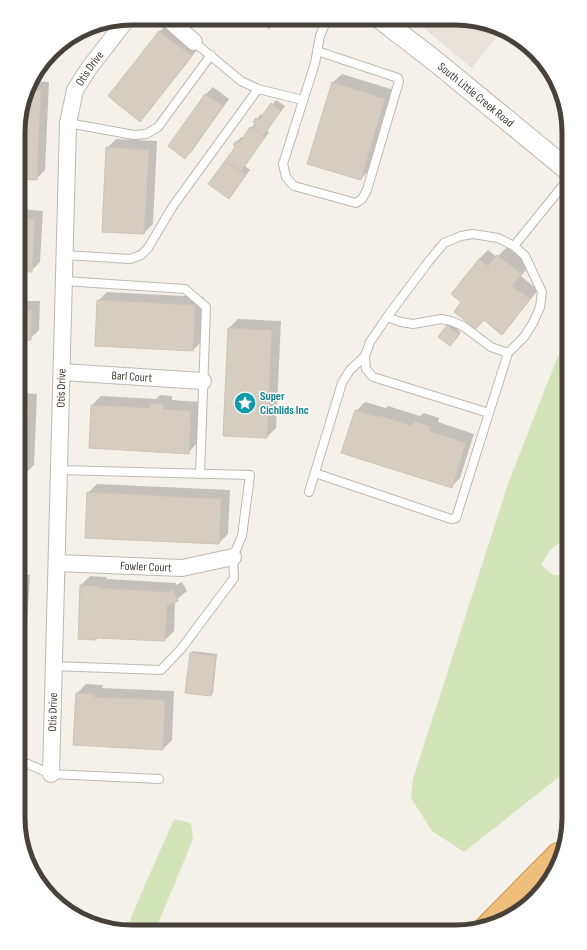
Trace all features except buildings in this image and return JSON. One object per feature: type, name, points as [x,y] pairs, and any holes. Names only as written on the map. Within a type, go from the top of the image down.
[{"type":"highway","points":[[496,917],[554,858]]},
{"type":"street","points":[[175,25],[194,42]]},
{"type":"street","name":"South Little Creek Road","points":[[388,25],[435,61],[562,165]]},
{"type":"street","name":"Otis Drive","points":[[51,774],[68,123],[75,90],[89,68],[122,26]]},
{"type":"street","name":"Barl Court","points":[[62,372],[203,381]]},
{"type":"street","name":"Fowler Court","points":[[57,563],[182,568],[233,557]]},
{"type":"lane","points":[[317,51],[398,78],[399,81],[367,190],[362,199],[356,203],[294,186],[286,176],[283,164],[315,63],[317,51],[320,36],[325,25]]},
{"type":"lane","points":[[194,42],[241,81],[258,89],[303,100]]},
{"type":"lane","points":[[68,123],[134,136],[146,134],[158,127],[211,55]]},
{"type":"lane","points":[[65,255],[130,259],[142,255],[148,248],[173,206],[258,89]]},
{"type":"lane","points":[[514,246],[562,187]]},
{"type":"lane","points":[[315,473],[451,519],[456,518],[508,353],[524,337],[533,322],[540,307],[542,292],[525,256],[514,246],[498,238],[473,234],[461,236],[444,243],[429,261],[370,342],[365,356],[366,369],[373,377],[489,413]]},
{"type":"lane","points":[[64,281],[185,289],[206,307],[200,474]]},
{"type":"lane","points":[[387,317],[413,324],[441,320],[451,321],[463,326],[491,347],[508,353]]},
{"type":"lane","points":[[309,492],[342,383],[350,370],[365,356]]},
{"type":"lane","points":[[54,666],[161,670],[181,649],[234,578],[233,557],[242,536],[250,475],[59,470]]},
{"type":"lane","points":[[25,764],[51,774],[160,780]]},
{"type":"shaded area","points":[[420,25],[469,26],[498,34],[472,68]]},
{"type":"green space","points":[[562,346],[562,541],[550,550],[541,565],[553,575],[562,576],[562,775],[464,852],[432,831],[411,798],[413,779],[509,481]]},
{"type":"green space","points":[[174,819],[191,823],[193,839],[157,925],[128,925]]},
{"type":"place","name":"Super Cichlids Inc","points":[[245,403]]}]
